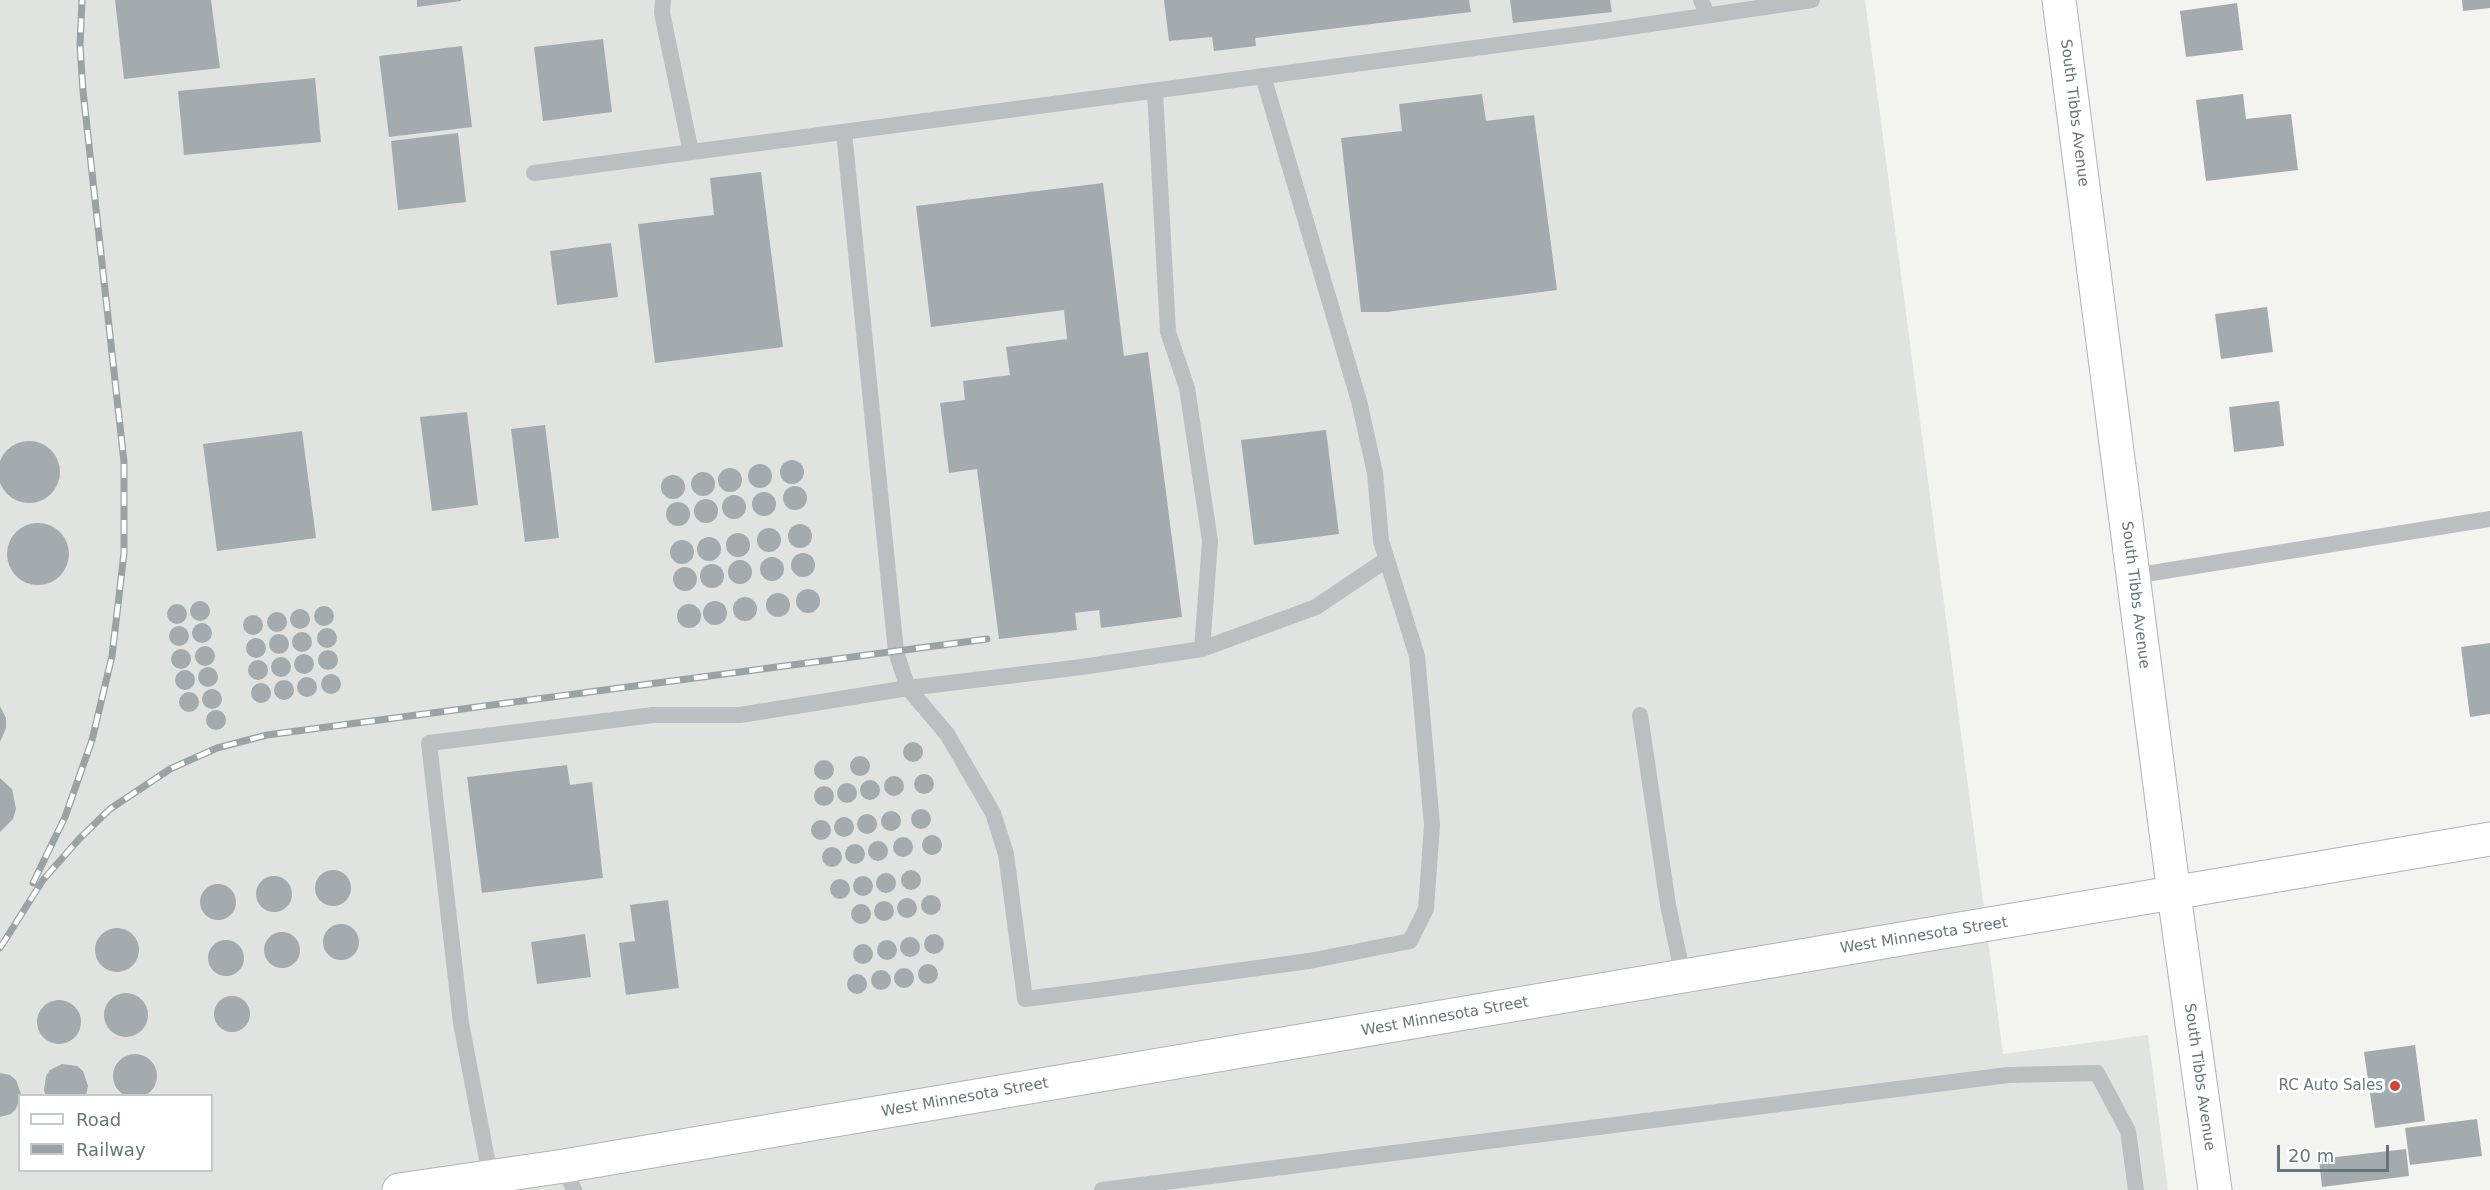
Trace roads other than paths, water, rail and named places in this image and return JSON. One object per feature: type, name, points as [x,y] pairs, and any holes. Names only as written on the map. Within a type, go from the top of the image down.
[{"type":"street","name":"South Tibbs Avenue","points":[[2059,0],[2174,894],[2215,1190]]},
{"type":"street","name":"West Minnesota Street","points":[[399,1190],[490,1175],[569,1178],[1683,976],[2490,839]]},
{"type":"lane","points":[[663,0],[662,13],[691,152]]},
{"type":"lane","points":[[534,173],[1263,76],[1704,8],[1812,0]]},
{"type":"lane","points":[[844,132],[896,652],[908,688],[947,734],[993,813],[1006,854],[1025,999],[1309,961],[1410,941],[1426,909],[1432,825],[1417,656],[1381,541],[1375,473],[1359,401],[1330,296],[1263,76]]},
{"type":"lane","points":[[1155,91],[1168,332],[1187,388],[1210,541],[1202,649]]},
{"type":"lane","points":[[2133,576],[2490,519]]},
{"type":"lane","points":[[490,1175],[461,1023],[429,743],[653,715],[740,715],[908,688],[1082,667],[1202,649],[1316,607],[1386,560]]},
{"type":"lane","points":[[1640,715],[1668,905],[1683,976]]},
{"type":"lane","points":[[1102,1190],[2008,1075],[2097,1073],[2127,1131],[2136,1190]]},
{"type":"railway","points":[[33,883],[65,817],[92,740],[112,656],[124,553],[124,462],[83,91],[80,45],[82,0]]},
{"type":"railway","points":[[0,948],[43,880],[80,838],[110,809],[170,769],[217,748],[267,735],[987,639]]},
{"type":"place","name":"RC Auto Sales","points":[[2395,1086]]}]
